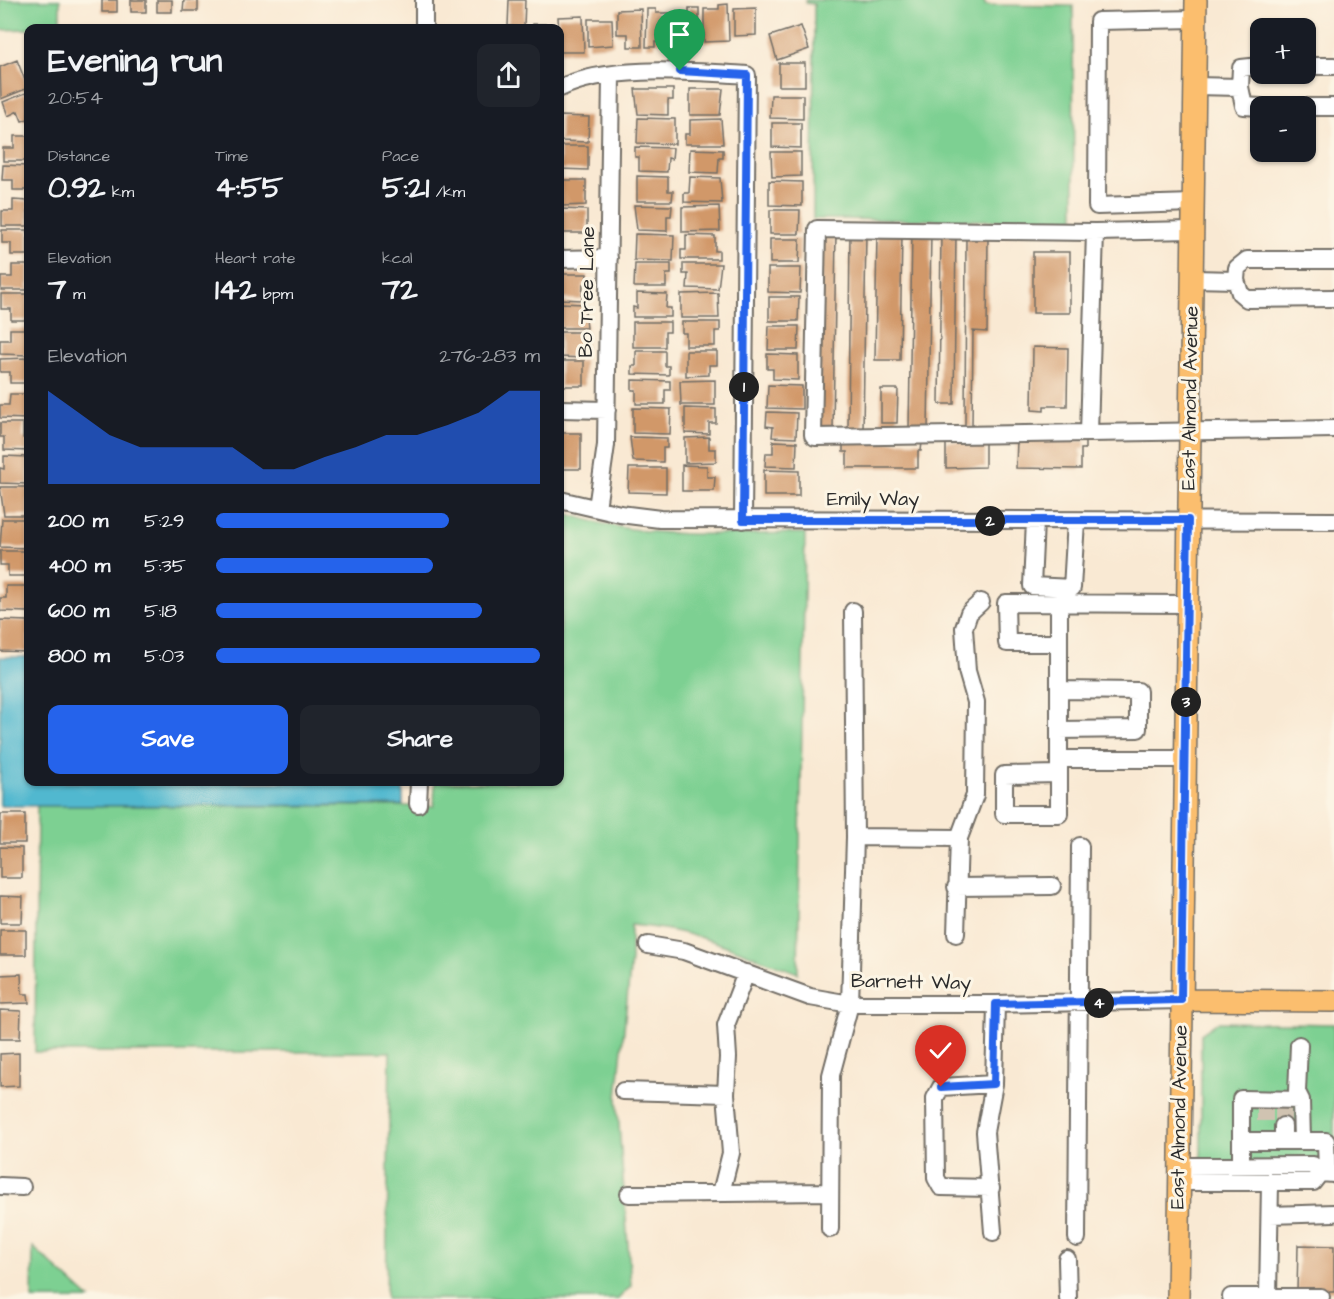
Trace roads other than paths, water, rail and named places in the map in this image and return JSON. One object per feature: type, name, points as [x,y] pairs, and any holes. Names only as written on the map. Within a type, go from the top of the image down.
[{"type":"main road","name":"East Almond Avenue","points":[[1178,1299],[1196,9]]},
{"type":"main road","points":[[1181,1000],[1334,1001]]},
{"type":"street","points":[[424,0],[424,24]]},
{"type":"street","points":[[1193,203],[1097,206],[1098,21],[1196,9]]},
{"type":"street","points":[[1316,66],[1334,66]]},
{"type":"street","points":[[1250,67],[1241,68],[1240,87],[1244,106],[1250,106]]},
{"type":"street","points":[[564,86],[611,75],[680,71],[747,75],[743,520]]},
{"type":"street","name":"Bo Tree Lane","points":[[597,508],[606,445],[611,75]]},
{"type":"street","points":[[1195,86],[1240,87]]},
{"type":"street","points":[[1316,107],[1334,107]]},
{"type":"street","points":[[1193,230],[1095,232],[820,228],[816,231],[813,435],[815,437],[1190,433],[1220,429],[1334,429]]},
{"type":"street","points":[[1089,433],[1095,232]]},
{"type":"street","points":[[564,260],[609,258]]},
{"type":"street","points":[[1334,260],[1247,260],[1237,268],[1236,280],[1240,293],[1247,299],[1334,298]]},
{"type":"street","points":[[1193,279],[1236,280]]},
{"type":"street","points":[[564,409],[607,410]]},
{"type":"street","name":"Emily Way","points":[[564,501],[640,518],[1035,521],[1334,520]]},
{"type":"street","points":[[1035,521],[1032,586],[1072,588],[1076,521]]},
{"type":"street","points":[[956,934],[959,837],[975,795],[976,702],[967,671],[964,628],[969,613],[981,602]]},
{"type":"street","points":[[1059,643],[1007,643],[1006,603],[1187,604]]},
{"type":"street","points":[[1059,603],[1059,766],[1185,759]]},
{"type":"street","points":[[830,1229],[831,1075],[850,1004],[855,837],[853,611]]},
{"type":"street","points":[[1059,690],[1138,691],[1138,729],[1059,730]]},
{"type":"street","points":[[418,804],[419,786]]},
{"type":"street","points":[[855,837],[959,837]]},
{"type":"street","points":[[1077,1238],[1080,846]]},
{"type":"street","points":[[956,887],[1052,886]]},
{"type":"street","name":"Barnett Way","points":[[648,945],[684,951],[810,997],[850,1004],[1181,1000]]},
{"type":"street","points":[[721,1193],[731,1153],[726,1094],[728,1057],[726,1024],[746,973]]},
{"type":"street","points":[[993,1232],[985,1132],[994,1084],[996,1004]]},
{"type":"street","points":[[1299,1045],[1297,1092],[1301,1100],[1302,1142]]},
{"type":"street","points":[[991,1188],[941,1187],[936,1178],[935,1098],[941,1087],[994,1084]]},
{"type":"street","points":[[623,1091],[726,1094]]},
{"type":"street","points":[[1241,1166],[1241,1099],[1283,1103],[1301,1100]]},
{"type":"street","points":[[1241,1141],[1265,1134],[1283,1134],[1302,1142],[1326,1142],[1327,1174]]},
{"type":"street","points":[[1178,1174],[1241,1166],[1313,1165],[1327,1174]]},
{"type":"street","points":[[1178,1174],[1270,1184],[1313,1182],[1327,1174]]},
{"type":"street","points":[[1268,1297],[1270,1184]]},
{"type":"street","points":[[0,1186],[22,1186]]},
{"type":"street","points":[[629,1194],[830,1192]]},
{"type":"street","points":[[1270,1215],[1334,1213]]},
{"type":"street","points":[[1067,1259],[1068,1299]]},
{"type":"street","points":[[1231,1297],[1321,1297]]},
{"type":"water","points":[[0,657],[24,657],[24,786],[403,786],[403,805],[0,806]]},
{"type":"tunnel","points":[[1265,1105],[1265,1127]]},
{"type":"tunnel","points":[[1283,1106],[1283,1126]]}]
